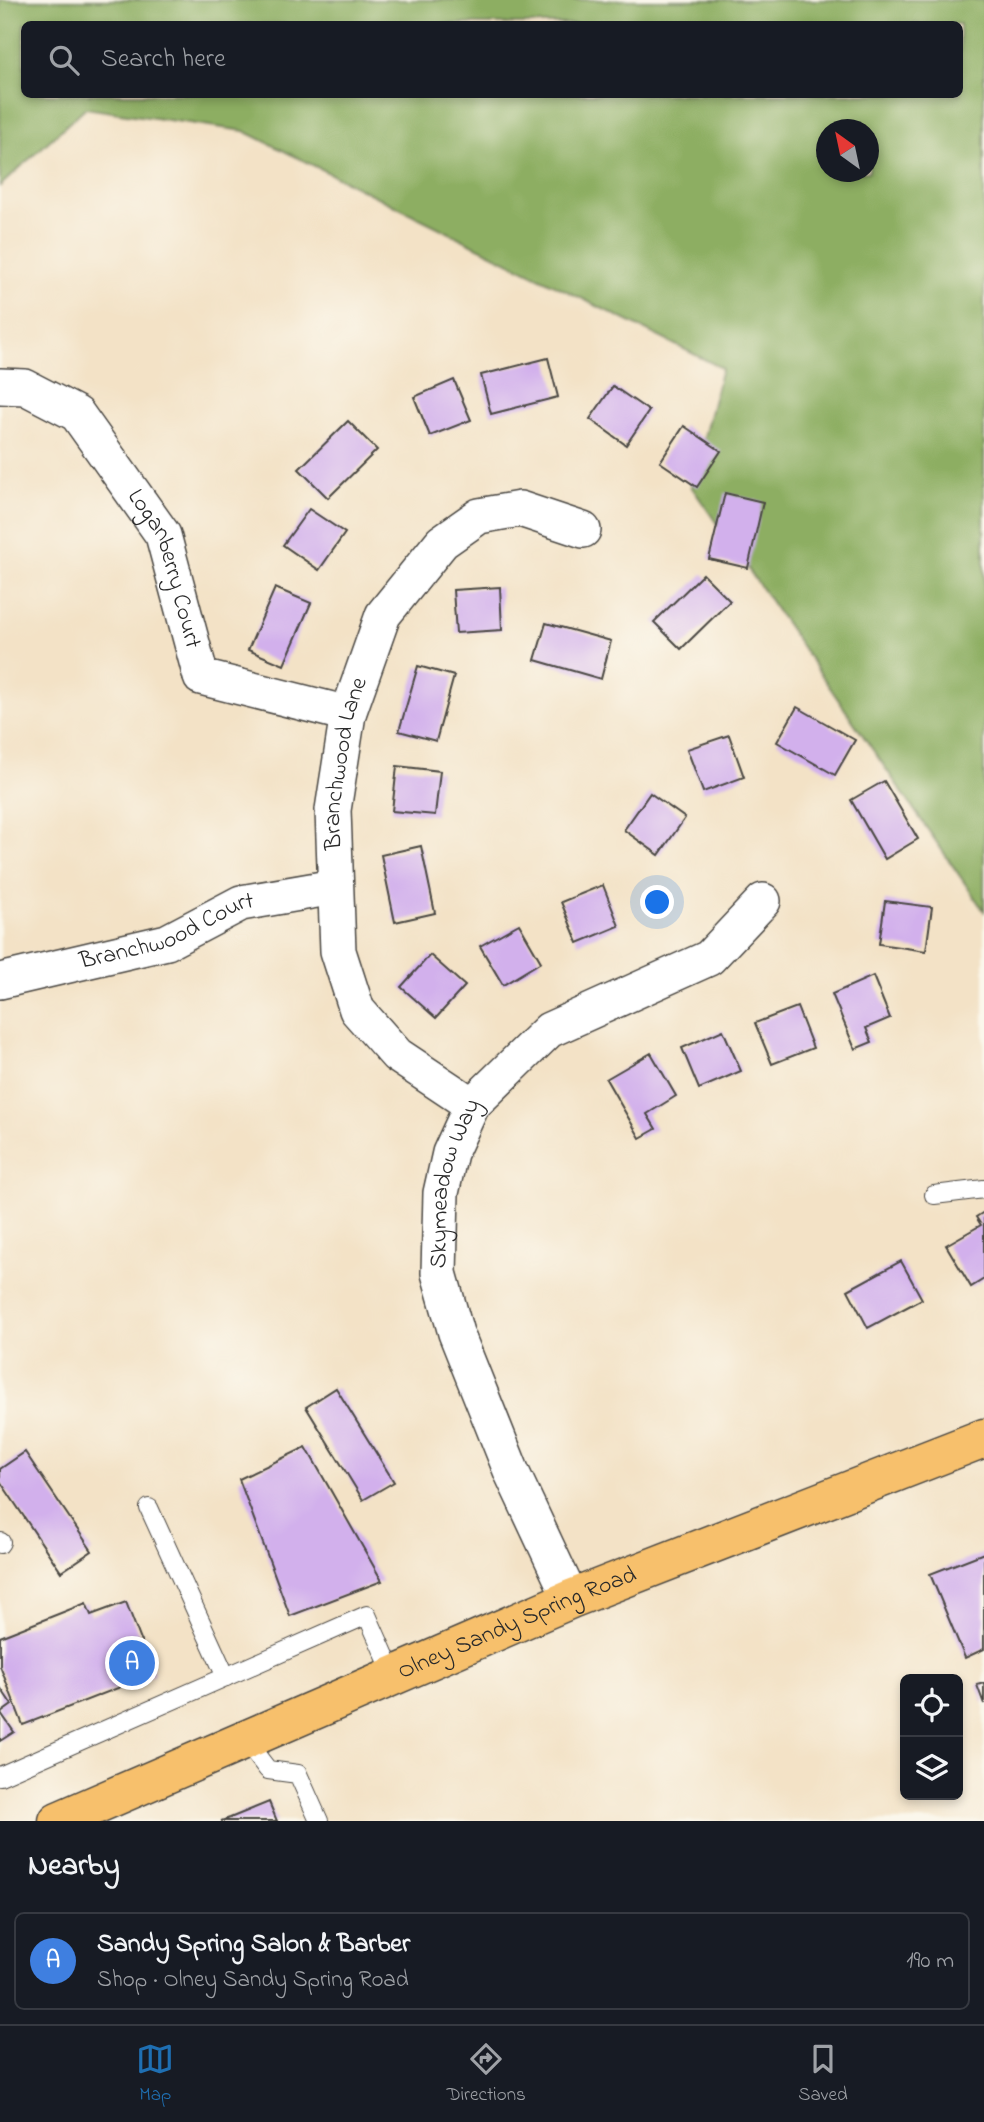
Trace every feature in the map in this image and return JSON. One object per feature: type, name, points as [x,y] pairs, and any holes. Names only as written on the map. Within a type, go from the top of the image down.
[{"type":"main road","name":"Olney Sandy Spring Road","points":[[58,1821],[571,1599],[984,1438]]},
{"type":"street","name":"Loganberry Court","points":[[0,386],[25,387],[77,414],[163,535],[201,677],[348,714]]},
{"type":"street","name":"Branchwood Lane","points":[[472,1105],[397,1055],[357,1010],[338,951],[333,810],[348,714],[383,615],[442,542],[479,516],[520,509],[583,530]]},
{"type":"street","name":"Branchwood Court","points":[[0,981],[167,942],[242,903],[334,887]]},
{"type":"street","name":"Skymeadow Way","points":[[571,1599],[512,1473],[461,1346],[439,1273],[441,1193],[450,1153],[472,1105],[549,1030],[709,958],[763,901]]},
{"type":"lane","points":[[934,1195],[984,1189]]},
{"type":"lane","points":[[149,1508],[226,1677]]},
{"type":"lane","points":[[0,1776],[367,1615],[394,1676]]},
{"type":"lane","points":[[246,1740],[268,1770],[298,1774],[319,1821]]},
{"type":"green space","points":[[0,0],[984,0],[984,911],[691,486],[722,368],[244,131],[85,108],[0,186]]},
{"type":"building","points":[[548,358],[558,397],[491,414],[481,375]]},
{"type":"building","points":[[454,380],[471,420],[430,436],[414,397]]},
{"type":"building","points":[[613,386],[649,411],[626,445],[590,419]]},
{"type":"building","points":[[348,421],[377,450],[328,498],[299,469]]},
{"type":"building","points":[[684,426],[721,451],[697,487],[660,462]]},
{"type":"building","points":[[725,493],[763,502],[748,568],[709,559]]},
{"type":"building","points":[[309,509],[345,533],[319,570],[283,545]]},
{"type":"building","points":[[703,574],[730,601],[681,649],[654,622]]},
{"type":"building","points":[[500,587],[502,630],[456,633],[453,590]]},
{"type":"building","points":[[275,588],[311,603],[284,665],[248,650]]},
{"type":"building","points":[[546,623],[611,641],[601,679],[535,660]]},
{"type":"building","points":[[418,666],[454,676],[436,741],[399,731]]},
{"type":"building","points":[[797,707],[855,740],[835,775],[777,742]]},
{"type":"building","points":[[729,735],[744,777],[703,792],[687,749]]},
{"type":"building","points":[[397,766],[440,771],[435,815],[392,811]]},
{"type":"building","points":[[884,781],[918,839],[885,859],[851,800]]},
{"type":"building","points":[[650,793],[685,818],[659,855],[624,830]]},
{"type":"building","points":[[421,846],[435,913],[395,922],[381,855]]},
{"type":"building","points":[[603,885],[619,926],[578,943],[561,902]]},
{"type":"building","points":[[885,901],[932,907],[926,951],[879,944]]},
{"type":"building","points":[[519,924],[541,962],[503,985],[480,946]]},
{"type":"building","points":[[430,955],[465,986],[436,1018],[401,987]]},
{"type":"building","points":[[873,976],[890,1018],[866,1028],[872,1042],[855,1049],[832,994]]},
{"type":"building","points":[[797,1007],[813,1048],[772,1064],[755,1023]]},
{"type":"building","points":[[723,1030],[741,1071],[699,1089],[682,1048]]},
{"type":"building","points":[[651,1053],[676,1096],[647,1114],[656,1129],[640,1138],[606,1079]]},
{"type":"building","points":[[984,1212],[984,1279],[971,1287],[946,1245],[981,1225],[976,1217]]},
{"type":"building","points":[[901,1261],[922,1299],[868,1328],[848,1290]]},
{"type":"building","points":[[336,1388],[394,1482],[363,1500],[306,1407]]},
{"type":"building","points":[[306,1447],[382,1581],[290,1616],[239,1479]]},
{"type":"building","points":[[25,1452],[92,1551],[61,1572],[0,1481],[0,1469]]},
{"type":"building","points":[[984,1553],[984,1649],[965,1658],[930,1574]]},
{"type":"building","points":[[126,1602],[154,1674],[23,1725],[0,1666],[0,1637],[86,1603],[91,1615]]},
{"type":"building","points":[[984,1683],[984,1704],[977,1685]]},
{"type":"building","points":[[0,1687],[12,1705],[1,1713],[14,1732],[0,1741]]},
{"type":"building","points":[[269,1802],[277,1821],[221,1821],[230,1818]]},
{"type":"place","name":"Sandy Spring Salon & Barber","points":[[132,1663]]}]
